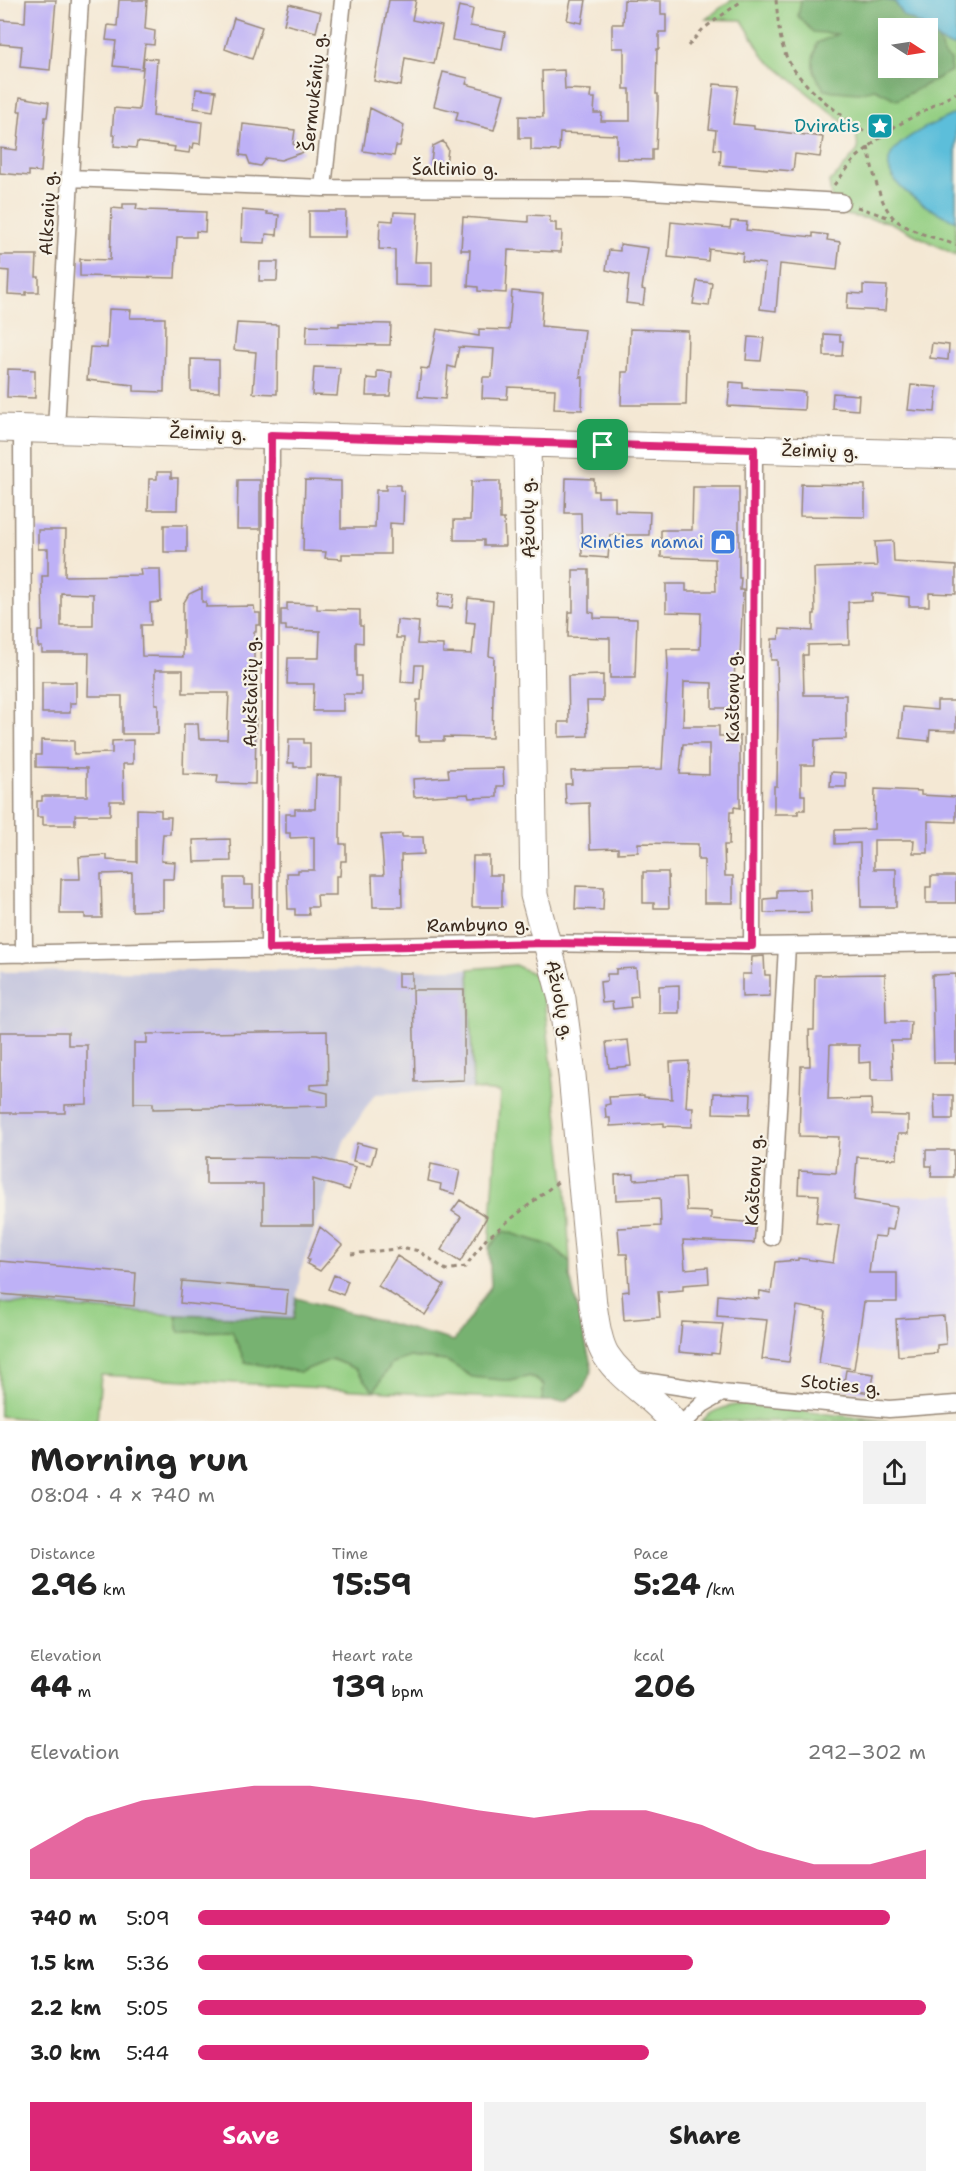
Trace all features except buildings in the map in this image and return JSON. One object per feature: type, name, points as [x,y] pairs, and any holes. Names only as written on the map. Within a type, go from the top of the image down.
[{"type":"main road","name":"Žeimių g.","points":[[11,428],[956,455]]},
{"type":"main road","name":"Ąžuolų g.","points":[[527,443],[534,895],[562,999],[572,1075],[592,1305],[605,1353],[626,1378],[666,1412],[672,1421]]},
{"type":"street","name":"Alksnių g.","points":[[56,429],[80,0]]},
{"type":"street","name":"Šermukšnių g.","points":[[323,188],[343,0]]},
{"type":"street","name":"Šaltinio g.","points":[[69,178],[323,188],[616,189],[841,202]]},
{"type":"street","points":[[11,428],[24,954]]},
{"type":"street","name":"Aukštaičių g.","points":[[269,949],[271,435]]},
{"type":"street","name":"Kaštonų g.","points":[[752,946],[754,449]]},
{"type":"street","name":"Rambyno g.","points":[[0,954],[548,943],[752,946],[956,944]]},
{"type":"street","name":"Kaštonų g.","points":[[771,1237],[787,946]]},
{"type":"street","name":"Stoties g.","points":[[626,1378],[722,1393],[889,1409],[956,1404]]},
{"type":"street","points":[[685,1421],[703,1404],[722,1393]]},
{"type":"path","points":[[688,46],[703,29],[743,0]]},
{"type":"path","points":[[776,0],[787,59],[794,70],[811,89],[864,130],[875,133],[889,130]]},
{"type":"path","points":[[821,200],[868,147],[889,130],[956,93]]},
{"type":"path","points":[[868,147],[874,175],[884,201],[895,219]]},
{"type":"path","points":[[841,202],[895,219],[917,231],[956,245]]},
{"type":"path","points":[[351,1254],[406,1248],[419,1251],[446,1270],[465,1267],[487,1238],[580,1167]]},
{"type":"shaded area","points":[[469,969],[473,1089],[375,1094],[344,1141],[301,1270],[293,1319],[176,1315],[0,1303],[0,972]]},
{"type":"shaded area","points":[[956,1194],[956,1353],[898,1356],[849,1349],[846,1367],[819,1363],[843,1199]]},
{"type":"green space","points":[[731,0],[956,0],[956,255],[889,222],[833,213],[829,181],[858,150],[856,133],[764,57],[742,20],[706,19]]},
{"type":"green space","points":[[801,0],[895,2],[908,18],[878,18],[878,78],[938,78],[897,100],[875,89],[858,93],[825,90],[814,73],[813,57],[817,43],[837,34],[813,32],[798,16]]},
{"type":"green space","points":[[938,40],[943,54],[951,60],[951,71],[938,78]]},
{"type":"green space","points":[[515,965],[534,974],[543,990],[566,1190],[570,1262],[552,1246],[504,1231],[489,1248],[500,1092],[473,1089],[469,969]]},
{"type":"green space","points":[[504,1231],[552,1246],[570,1262],[570,1277],[592,1369],[583,1390],[565,1401],[542,1401],[544,1385],[530,1376],[511,1381],[472,1377],[447,1361],[410,1357],[392,1363],[374,1391],[356,1369],[332,1359],[300,1372],[245,1362],[232,1331],[179,1332],[176,1315],[293,1319],[296,1298],[454,1341],[491,1286],[489,1248]]},
{"type":"green space","points":[[0,1303],[176,1315],[179,1332],[232,1331],[300,1372],[331,1359],[356,1369],[410,1357],[447,1361],[511,1381],[530,1376],[544,1385],[542,1401],[101,1375],[97,1421],[46,1421],[0,1416]]},
{"type":"green space","points":[[735,1405],[888,1421],[702,1421],[713,1412]]},
{"type":"water","points":[[885,0],[956,0],[956,46],[950,46],[938,40],[938,18],[908,18],[895,2]]},
{"type":"water","points":[[956,113],[956,221],[933,210],[907,193],[890,172],[889,160],[895,149],[908,138]]},
{"type":"place","name":"Dviratis","points":[[880,126]]},
{"type":"place","name":"Rimties namai","points":[[723,542]]},
{"type":"route","points":[[271,435],[603,445],[754,449],[752,946],[548,943],[269,949],[271,435]]}]
